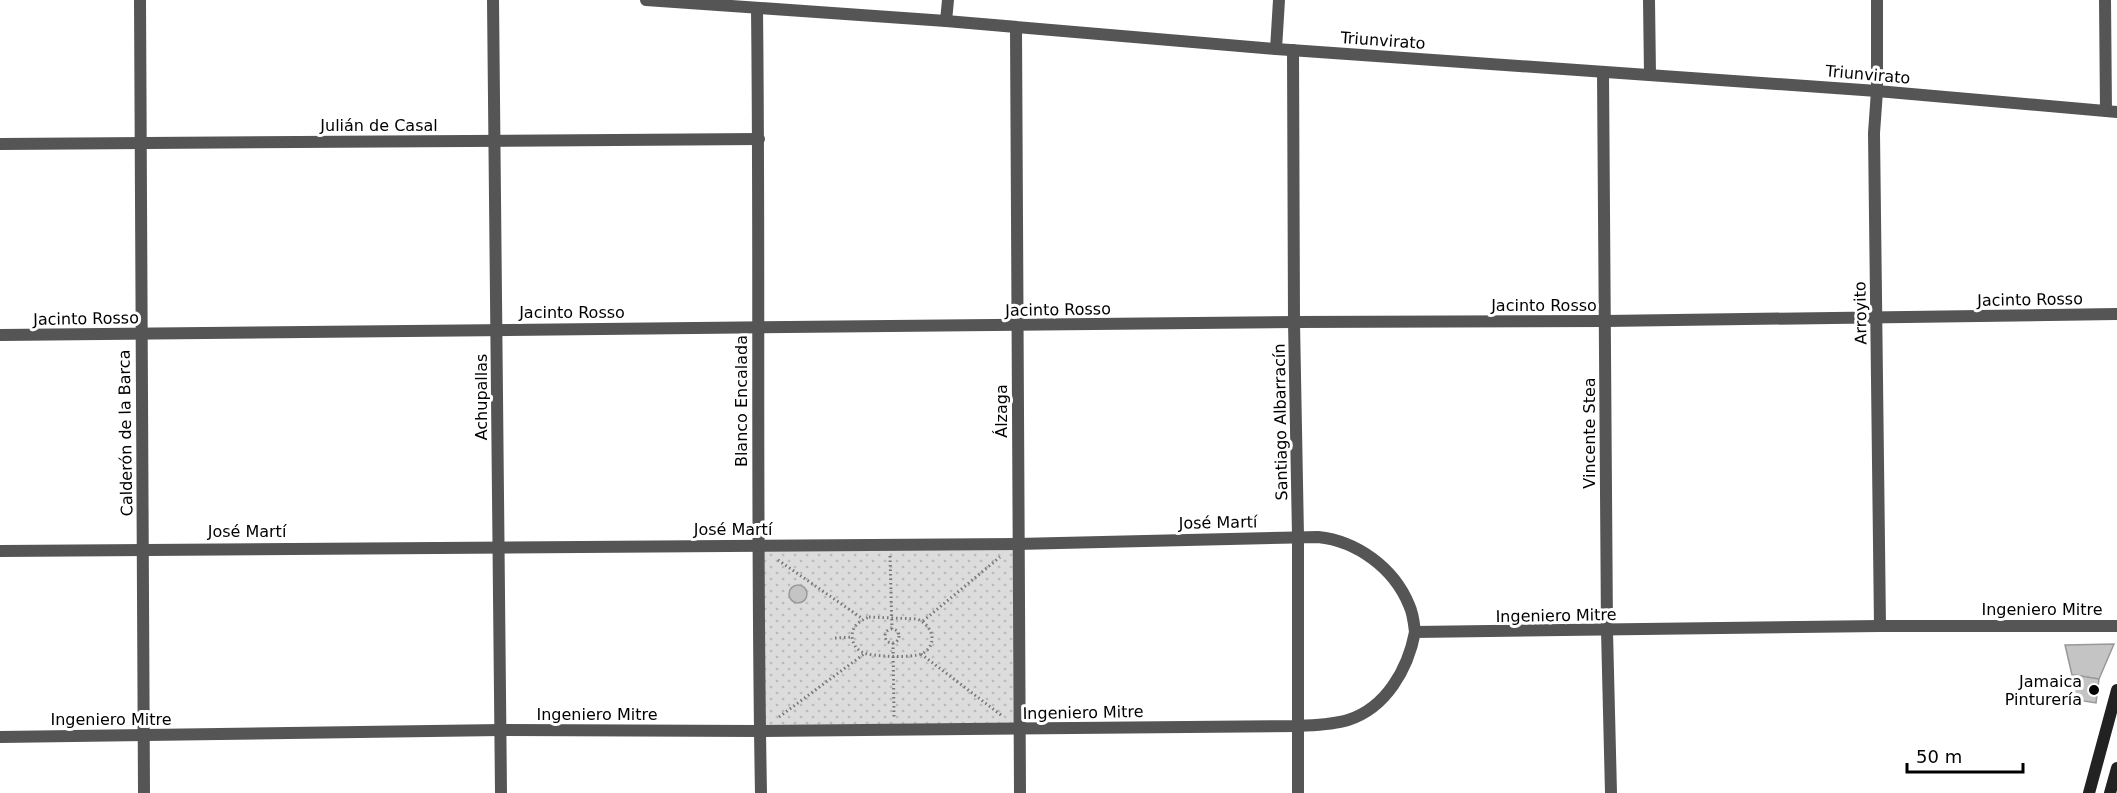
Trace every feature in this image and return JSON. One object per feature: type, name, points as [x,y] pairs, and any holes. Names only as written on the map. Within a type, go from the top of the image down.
[{"type":"main road","points":[[2089,793],[2117,690]]},
{"type":"main road","points":[[2110,793],[2117,768]]},
{"type":"street","name":"Calderón de la Barca","points":[[140,0],[144,793]]},
{"type":"street","name":"Achupallas","points":[[493,0],[501,793]]},
{"type":"street","name":"Triunvirato","points":[[646,0],[946,21],[1276,49],[1603,73],[1650,74],[2112,111]]},
{"type":"street","points":[[946,21],[948,0]]},
{"type":"street","points":[[1276,49],[1278,0]]},
{"type":"street","points":[[1649,0],[1650,74]]},
{"type":"street","name":"Arroyito","points":[[1877,0],[1877,92],[1874,133],[1880,626]]},
{"type":"street","points":[[2105,0],[2112,111]]},
{"type":"street","name":"Blanco Encalada","points":[[757,9],[761,793]]},
{"type":"street","name":"Álzaga","points":[[1016,28],[1020,793]]},
{"type":"street","name":"Santiago Albarracín","points":[[1293,50],[1298,793]]},
{"type":"street","name":"Vincente Stea","points":[[1603,73],[1607,631],[1611,793]]},
{"type":"street","name":"Julián de Casal","points":[[0,144],[759,139]]},
{"type":"street","name":"Jacinto Rosso","points":[[0,335],[1605,321],[2117,314]]},
{"type":"street","name":"José Martí","points":[[0,551],[1017,544],[1298,536],[1333,539],[1367,554],[1383,568],[1409,604],[1415,632]]},
{"type":"street","name":"Ingeniero Mitre","points":[[0,736],[501,730],[760,731],[1297,726],[1347,721],[1375,706],[1397,680],[1407,662],[1415,632],[1880,626],[2117,626]]},
{"type":"path","points":[[923,621],[1017,544]]},
{"type":"path","points":[[890,545],[892,629]]},
{"type":"path","points":[[777,559],[863,619]]},
{"type":"path","points":[[869,617],[923,621],[931,630],[932,637],[928,648],[921,654],[893,656],[864,654],[855,646],[854,628],[863,619],[869,617]]},
{"type":"path","points":[[892,629],[886,631],[884,636],[887,642],[893,644]]},
{"type":"path","points":[[892,629],[899,636],[893,644],[895,730]]},
{"type":"path","points":[[835,638],[853,638]]},
{"type":"path","points":[[779,717],[864,654]]},
{"type":"path","points":[[921,654],[1019,729]]},
{"type":"shaded area","points":[[1017,544],[1019,729],[760,731],[758,546]]},
{"type":"building","points":[[798,585],[804,588],[807,594],[804,600],[798,603],[792,600],[789,594],[792,588]]},
{"type":"building","points":[[2114,644],[2099,679],[2072,675],[2065,645]]},
{"type":"building","points":[[2075,675],[2099,679],[2096,703],[2071,699]]},
{"type":"place","name":"Jamaica Pinturería","points":[[2094,690]]}]
